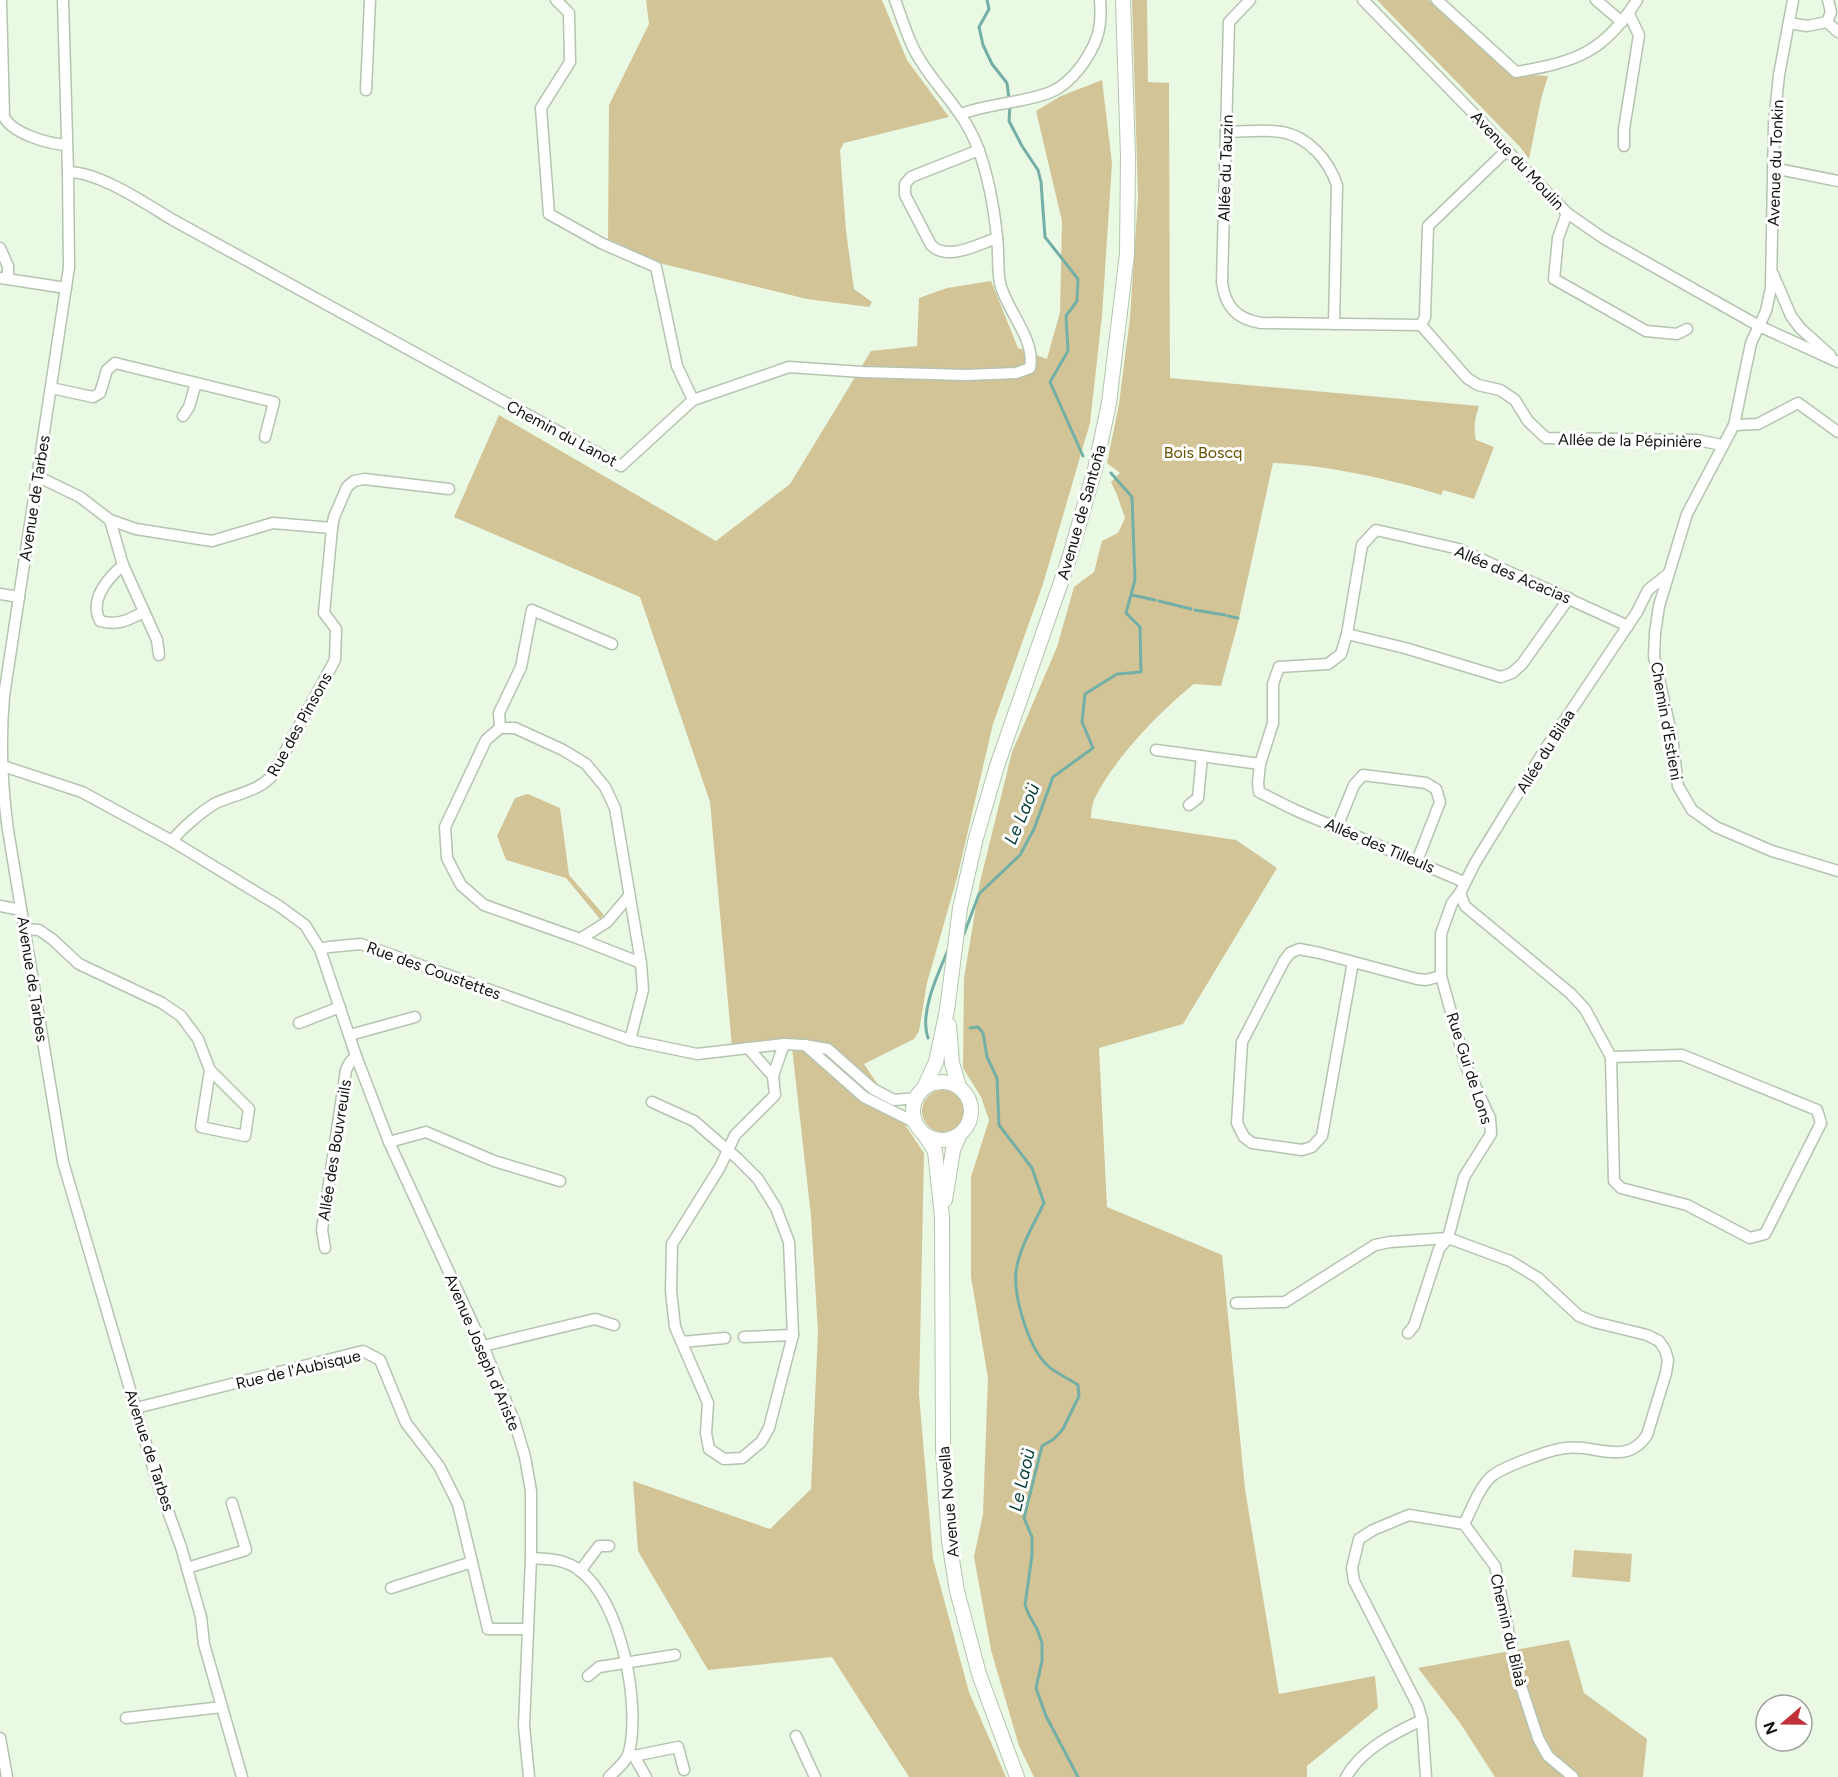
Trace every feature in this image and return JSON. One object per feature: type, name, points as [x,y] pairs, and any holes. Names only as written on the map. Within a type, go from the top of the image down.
[{"type":"main road","name":"Avenue de Santoña","points":[[920,1093],[936,1062],[947,1010],[960,908],[976,837],[997,766],[1069,559],[1095,469],[1109,403],[1127,254],[1128,144],[1123,0]]},
{"type":"main road","name":"Avenue de Santoña","points":[[947,1010],[952,1063],[959,1088]]},
{"type":"main road","points":[[942,1082],[951,1083],[959,1088],[970,1102],[970,1120],[966,1128],[951,1139],[933,1138],[920,1128],[914,1106],[920,1093],[932,1084],[942,1082]]},
{"type":"main road","name":"Avenue Novella","points":[[920,1128],[935,1151],[942,1217],[943,1448],[949,1541],[957,1591],[980,1674],[1017,1777]]},
{"type":"main road","name":"Avenue Novella","points":[[942,1217],[953,1150],[960,1134]]},
{"type":"street","points":[[1,0],[4,117],[8,125],[44,142],[67,145]]},
{"type":"street","name":"Avenue de Tarbes","points":[[63,0],[69,267],[1,721],[1,766],[6,816],[63,1162],[158,1481],[187,1568],[201,1617],[203,1640],[242,1777]]},
{"type":"street","points":[[366,90],[370,0]]},
{"type":"street","points":[[556,0],[569,13],[570,62],[541,108],[549,214],[600,243],[656,267],[677,366],[693,400]]},
{"type":"street","name":"Chemin du Lanot","points":[[68,172],[77,172],[119,187],[173,220],[621,466],[693,400],[789,367],[966,375],[1016,373],[1030,368],[1032,361],[1030,348],[1000,283],[991,192],[979,150],[961,114],[922,64],[913,48],[894,0]]},
{"type":"street","points":[[961,114],[988,105],[1053,91],[1066,82],[1084,62],[1098,36],[1101,18],[1100,0]]},
{"type":"street","name":"Allée du Tauzin","points":[[1250,0],[1230,22],[1223,294],[1227,303],[1237,314],[1251,321],[1334,324]]},
{"type":"street","name":"Avenue du Moulin","points":[[1363,0],[1567,213],[1603,238],[1759,326],[1838,362]]},
{"type":"street","points":[[1437,0],[1516,72],[1555,65],[1586,54],[1599,45],[1625,18],[1637,0]]},
{"type":"street","points":[[1596,0],[1625,18],[1639,34],[1624,129],[1624,146]]},
{"type":"street","name":"Avenue du Tonkin","points":[[1734,425],[1751,343],[1766,311],[1771,288],[1774,123],[1779,75],[1793,0]]},
{"type":"street","points":[[1827,22],[1831,12],[1828,0]]},
{"type":"street","points":[[1789,23],[1807,26],[1827,22]]},
{"type":"street","points":[[1827,22],[1838,32]]},
{"type":"street","points":[[1226,132],[1282,132],[1299,137],[1322,158],[1332,172],[1336,185],[1334,324],[1421,325],[1425,317],[1428,226],[1507,150]]},
{"type":"street","points":[[979,150],[911,177],[905,184],[905,195],[931,245],[937,251],[955,252],[997,238]]},
{"type":"street","points":[[1773,168],[1838,181]]},
{"type":"street","points":[[1567,213],[1558,238],[1554,279],[1646,331],[1677,334],[1686,329]]},
{"type":"street","points":[[0,248],[8,266],[4,278],[66,288]]},
{"type":"street","points":[[1772,273],[1791,316],[1800,328],[1838,362]]},
{"type":"street","name":"Allée de la Pépinière","points":[[1421,325],[1467,378],[1478,385],[1500,390],[1515,400],[1528,421],[1546,438],[1697,440],[1722,445]]},
{"type":"street","points":[[51,388],[93,397],[100,393],[107,370],[115,363],[274,402],[265,437]]},
{"type":"street","points":[[183,416],[189,407],[196,383]]},
{"type":"street","points":[[1734,425],[1758,424],[1798,403],[1838,432]]},
{"type":"street","name":"Chemin d'Estieni","points":[[1734,425],[1687,514],[1659,606],[1654,656],[1672,737],[1678,786],[1692,810],[1716,827],[1772,851],[1838,871]]},
{"type":"street","points":[[37,478],[80,497],[110,520],[136,529],[212,541],[273,523],[332,528]]},
{"type":"street","name":"Rue des Pinsons","points":[[172,841],[178,833],[215,804],[264,785],[272,776],[335,660],[336,629],[324,613],[332,528],[347,487],[354,481],[364,479],[449,489]]},
{"type":"street","points":[[110,520],[123,565],[157,640],[159,655]]},
{"type":"street","name":"Allée des Acacias","points":[[1260,764],[1273,723],[1273,684],[1279,667],[1328,664],[1341,654],[1347,634],[1362,544],[1376,530],[1459,549],[1628,626]]},
{"type":"street","points":[[123,565],[114,573],[98,596],[96,613],[100,621],[108,623],[126,622],[144,612]]},
{"type":"street","name":"Allée du Bilaa","points":[[1460,893],[1464,882],[1544,751],[1628,626],[1648,590],[1668,574]]},
{"type":"street","points":[[0,594],[19,597]]},
{"type":"street","points":[[1347,634],[1404,648],[1501,677],[1512,673],[1522,664],[1569,598]]},
{"type":"street","points":[[1637,612],[1650,604],[1659,606]]},
{"type":"street","points":[[500,728],[500,713],[521,667],[532,610],[612,644]]},
{"type":"street","points":[[630,1040],[643,990],[640,963],[615,808],[605,787],[586,764],[563,750],[515,728],[500,728],[486,740],[445,827],[447,858],[460,885],[484,905],[640,963]]},
{"type":"street","points":[[1156,750],[1260,764]]},
{"type":"street","points":[[1189,805],[1197,798],[1202,756]]},
{"type":"street","name":"Allée des Tilleuls","points":[[1260,764],[1259,792],[1295,810],[1464,882]]},
{"type":"street","points":[[1,766],[82,792],[172,841],[279,906],[305,925],[320,949]]},
{"type":"street","points":[[1337,827],[1354,785],[1363,775],[1426,783],[1436,789],[1440,801],[1417,861]]},
{"type":"street","points":[[1460,893],[1465,906],[1585,1009],[1611,1058],[1614,1181],[1621,1188],[1687,1205],[1750,1238],[1765,1234],[1821,1123],[1817,1110],[1682,1055],[1611,1058]]},
{"type":"street","name":"Rue Gui de Lons","points":[[1408,1333],[1414,1326],[1439,1249],[1449,1238],[1464,1177],[1491,1134],[1490,1118],[1466,1066],[1441,976],[1441,934],[1452,903],[1460,893]]},
{"type":"street","points":[[580,939],[607,922],[629,896]]},
{"type":"street","points":[[0,906],[21,910]]},
{"type":"street","points":[[24,929],[39,930],[79,964],[162,1003],[181,1016],[198,1039],[210,1070],[249,1109],[245,1136],[201,1127],[210,1070]]},
{"type":"street","name":"Rue des Coustettes","points":[[320,949],[360,944],[630,1040],[697,1054],[784,1044],[828,1049],[873,1089],[894,1100],[920,1093]]},
{"type":"street","name":"Avenue Joseph d'Ariste","points":[[320,949],[356,1056],[389,1142],[483,1346],[515,1423],[525,1457],[531,1491],[531,1558],[524,1726],[529,1777]]},
{"type":"street","points":[[1353,962],[1322,1136],[1312,1147],[1302,1150],[1252,1143],[1244,1137],[1237,1123],[1242,1042],[1284,961],[1290,954],[1299,949],[1320,953],[1417,979],[1426,980],[1441,976]]},
{"type":"street","points":[[299,1023],[340,1008]]},
{"type":"street","points":[[350,1035],[415,1017]]},
{"type":"street","points":[[652,1102],[694,1121],[728,1149],[758,1179],[776,1208],[789,1242],[793,1335],[769,1428],[761,1442],[742,1458],[724,1459],[709,1449],[705,1433],[708,1403],[675,1327],[671,1291],[672,1244],[720,1167],[728,1149],[735,1135],[775,1095],[773,1076],[784,1044]]},
{"type":"street","points":[[804,1045],[864,1096],[920,1128]]},
{"type":"street","points":[[748,1048],[773,1076]]},
{"type":"street","name":"Allée des Bouvreuils","points":[[325,1248],[322,1230],[345,1080],[350,1062],[356,1056]]},
{"type":"street","points":[[389,1142],[426,1132],[494,1161],[560,1181]]},
{"type":"street","points":[[1236,1303],[1285,1302],[1375,1245],[1449,1238],[1510,1261],[1538,1278],[1579,1316],[1647,1335],[1659,1341],[1665,1350],[1668,1360],[1666,1373],[1647,1435],[1642,1443],[1626,1452],[1565,1448],[1502,1470],[1491,1477],[1464,1524],[1409,1515],[1373,1530],[1359,1539],[1352,1568],[1354,1581],[1418,1706],[1422,1720],[1426,1777]]},
{"type":"street","points":[[483,1346],[594,1319],[614,1324]]},
{"type":"street","points":[[744,1337],[793,1335]]},
{"type":"street","points":[[682,1342],[725,1338]]},
{"type":"street","name":"Rue de l'Aubisque","points":[[136,1408],[363,1351],[380,1360],[406,1423],[439,1466],[458,1504],[488,1629],[528,1629]]},
{"type":"street","points":[[187,1568],[246,1550],[232,1503]]},
{"type":"street","name":"Chemin du Bilaà","points":[[1464,1524],[1495,1566],[1517,1674],[1538,1738],[1548,1756],[1573,1777]]},
{"type":"street","points":[[580,1571],[599,1546],[609,1546]]},
{"type":"street","points":[[531,1558],[562,1561],[580,1571],[608,1606],[626,1662],[632,1697],[632,1755],[646,1777]]},
{"type":"street","points":[[392,1588],[472,1562]]},
{"type":"street","points":[[588,1676],[599,1667],[675,1655]]},
{"type":"street","points":[[126,1718],[222,1707]]},
{"type":"street","points":[[1346,1777],[1361,1757],[1380,1743],[1422,1720]]},
{"type":"street","points":[[796,1736],[816,1777]]},
{"type":"street","points":[[0,1738],[7,1777]]},
{"type":"street","points":[[609,1777],[632,1755],[678,1747],[684,1770]]},
{"type":"green space","points":[[646,0],[882,0],[907,60],[949,117],[844,143],[840,150],[846,231],[854,289],[872,302],[869,307],[807,299],[663,264],[608,239],[609,105],[649,24]]},
{"type":"green space","name":"Bois Boscq","points":[[1132,0],[1147,0],[1148,82],[1169,83],[1170,378],[1479,406],[1475,423],[1476,440],[1494,447],[1474,499],[1443,490],[1441,495],[1380,478],[1336,470],[1273,463],[1238,623],[1221,686],[1194,684],[1167,708],[1112,769],[1094,800],[1092,809],[1091,818],[1236,840],[1277,868],[1183,1024],[1099,1048],[1107,1207],[1222,1255],[1245,1489],[1279,1694],[1375,1676],[1378,1708],[1307,1766],[1307,1777],[1034,1777],[1019,1746],[991,1650],[974,1557],[983,1514],[988,1378],[971,1277],[971,1177],[989,1120],[981,1097],[963,1068],[964,978],[980,882],[1012,752],[1057,647],[1074,587],[1094,572],[1102,541],[1118,533],[1125,518],[1111,482],[1120,473],[1107,463],[1119,404],[1130,318],[1138,197]]},
{"type":"green space","points":[[1377,0],[1429,0],[1507,71],[1513,74],[1548,76],[1529,159],[1520,147]]},
{"type":"green space","points":[[1102,80],[1112,163],[1102,316],[1090,423],[1043,584],[993,724],[957,878],[927,983],[919,1031],[914,1039],[864,1064],[924,1153],[919,1394],[933,1559],[969,1692],[1006,1777],[909,1777],[832,1657],[708,1670],[638,1551],[633,1481],[770,1529],[811,1489],[818,1332],[811,1216],[791,1039],[732,1047],[710,802],[640,597],[454,517],[499,415],[716,541],[790,484],[871,351],[917,346],[919,298],[947,288],[991,281],[1018,348],[1047,359],[1060,312],[1062,221],[1036,111],[1061,96]]},
{"type":"green space","points":[[528,794],[560,808],[569,875],[604,915],[600,919],[566,878],[506,860],[497,836],[515,798]]},
{"type":"green space","points":[[943,1090],[951,1091],[958,1096],[963,1103],[963,1119],[958,1126],[951,1131],[943,1132],[935,1131],[928,1126],[923,1119],[922,1111],[923,1103],[928,1096],[935,1091]]},
{"type":"green space","points":[[1574,1550],[1632,1554],[1630,1582],[1572,1577]]},
{"type":"green space","points":[[1569,1640],[1584,1693],[1647,1739],[1643,1777],[1495,1777],[1460,1723],[1418,1668]]},
{"type":"waterway","name":"Le Laoü","points":[[987,0],[989,9],[979,27],[983,45],[992,64],[1007,83],[1009,99]]},
{"type":"waterway","name":"Le Laoü","points":[[1010,105],[1009,121],[1038,170],[1045,237],[1078,279],[1077,301],[1066,316],[1068,351],[1050,382],[1083,456]]},
{"type":"waterway","name":"Le Laoü","points":[[964,934],[979,894],[1020,855],[1034,829],[1053,777],[1093,748],[1082,722],[1085,694],[1117,674],[1141,672],[1140,627],[1126,613],[1135,580],[1132,497],[1111,473]]},
{"type":"waterway","points":[[1132,595],[1155,600]]},
{"type":"waterway","points":[[1159,601],[1191,609]]},
{"type":"waterway","points":[[1195,610],[1225,615]]},
{"type":"waterway","points":[[1228,616],[1238,618]]},
{"type":"waterway","name":"Le Laoü","points":[[928,1038],[926,1028],[928,1005],[948,950]]},
{"type":"waterway","name":"Le Laoü","points":[[970,1028],[978,1027],[983,1033],[987,1057],[997,1078],[999,1125],[1032,1168],[1044,1203],[1025,1242],[1017,1266],[1016,1289],[1023,1318],[1040,1357],[1050,1368],[1078,1385],[1079,1396],[1063,1429],[1054,1439],[1042,1446],[1024,1518],[1032,1537],[1032,1555],[1025,1605],[1042,1643],[1042,1661],[1036,1688],[1046,1716],[1078,1777]]}]
